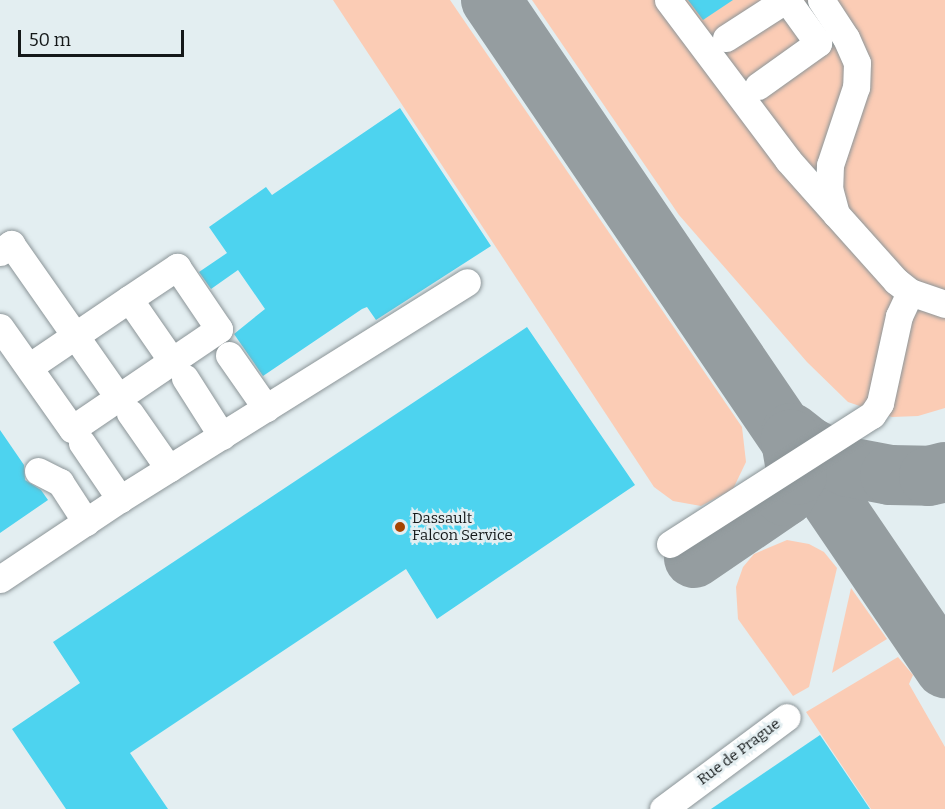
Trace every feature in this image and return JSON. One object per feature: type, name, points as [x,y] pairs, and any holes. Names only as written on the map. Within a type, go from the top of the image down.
[{"type":"lane","points":[[668,0],[788,160],[836,214],[910,292],[945,304]]},
{"type":"lane","points":[[726,38],[786,0],[818,42],[758,86]]},
{"type":"lane","points":[[828,3],[857,63],[856,87],[830,165],[829,188],[836,214]]},
{"type":"lane","points":[[0,252],[11,244],[169,469]]},
{"type":"lane","points":[[0,327],[72,429],[124,405],[178,369],[219,329],[177,267],[29,367]]},
{"type":"lane","points":[[0,579],[120,499],[467,282]]},
{"type":"lane","points":[[670,544],[872,415],[879,403],[899,316],[910,292]]},
{"type":"lane","points":[[129,299],[222,436]]},
{"type":"lane","points":[[229,355],[266,408]]},
{"type":"lane","points":[[81,443],[120,499]]},
{"type":"lane","points":[[38,471],[60,482],[86,522]]},
{"type":"lane","name":"Rue de Prague","points":[[663,809],[787,717]]},
{"type":"shaded area","points":[[333,0],[450,0],[742,427],[746,462],[733,489],[701,506],[673,501],[654,487]]},
{"type":"shaded area","points":[[532,0],[945,0],[945,408],[918,416],[892,417],[848,402],[807,362],[679,215]]},
{"type":"shaded area","points":[[787,540],[809,544],[824,552],[837,568],[809,687],[793,696],[738,619],[736,587],[743,567],[754,554]]},
{"type":"shaded area","points":[[851,588],[887,639],[832,673]]},
{"type":"shaded area","points":[[898,657],[913,675],[909,684],[945,747],[945,809],[871,809],[806,712]]},
{"type":"building","points":[[688,0],[733,0],[703,20]]},
{"type":"building","points":[[400,108],[491,246],[376,320],[367,307],[362,309],[263,376],[234,334],[265,309],[238,270],[211,289],[199,272],[227,253],[209,227],[266,187],[272,195]]},
{"type":"building","name":"Dassault Falcon Service","points":[[527,327],[635,485],[437,619],[406,569],[130,753],[168,809],[66,809],[12,729],[80,683],[53,642]]},
{"type":"building","points":[[0,430],[24,465],[25,480],[41,490],[48,500],[0,533]]},
{"type":"building","points":[[820,735],[870,809],[711,809],[764,773]]},
{"type":"taxiway","points":[[491,0],[945,668]]},
{"type":"taxiway","points":[[791,433],[809,447],[848,467],[890,475],[929,476],[945,472]]},
{"type":"taxiway","points":[[694,558],[785,496],[797,475],[791,440]]},
{"type":"place","name":"Dassault Falcon Service","points":[[400,527]]}]
